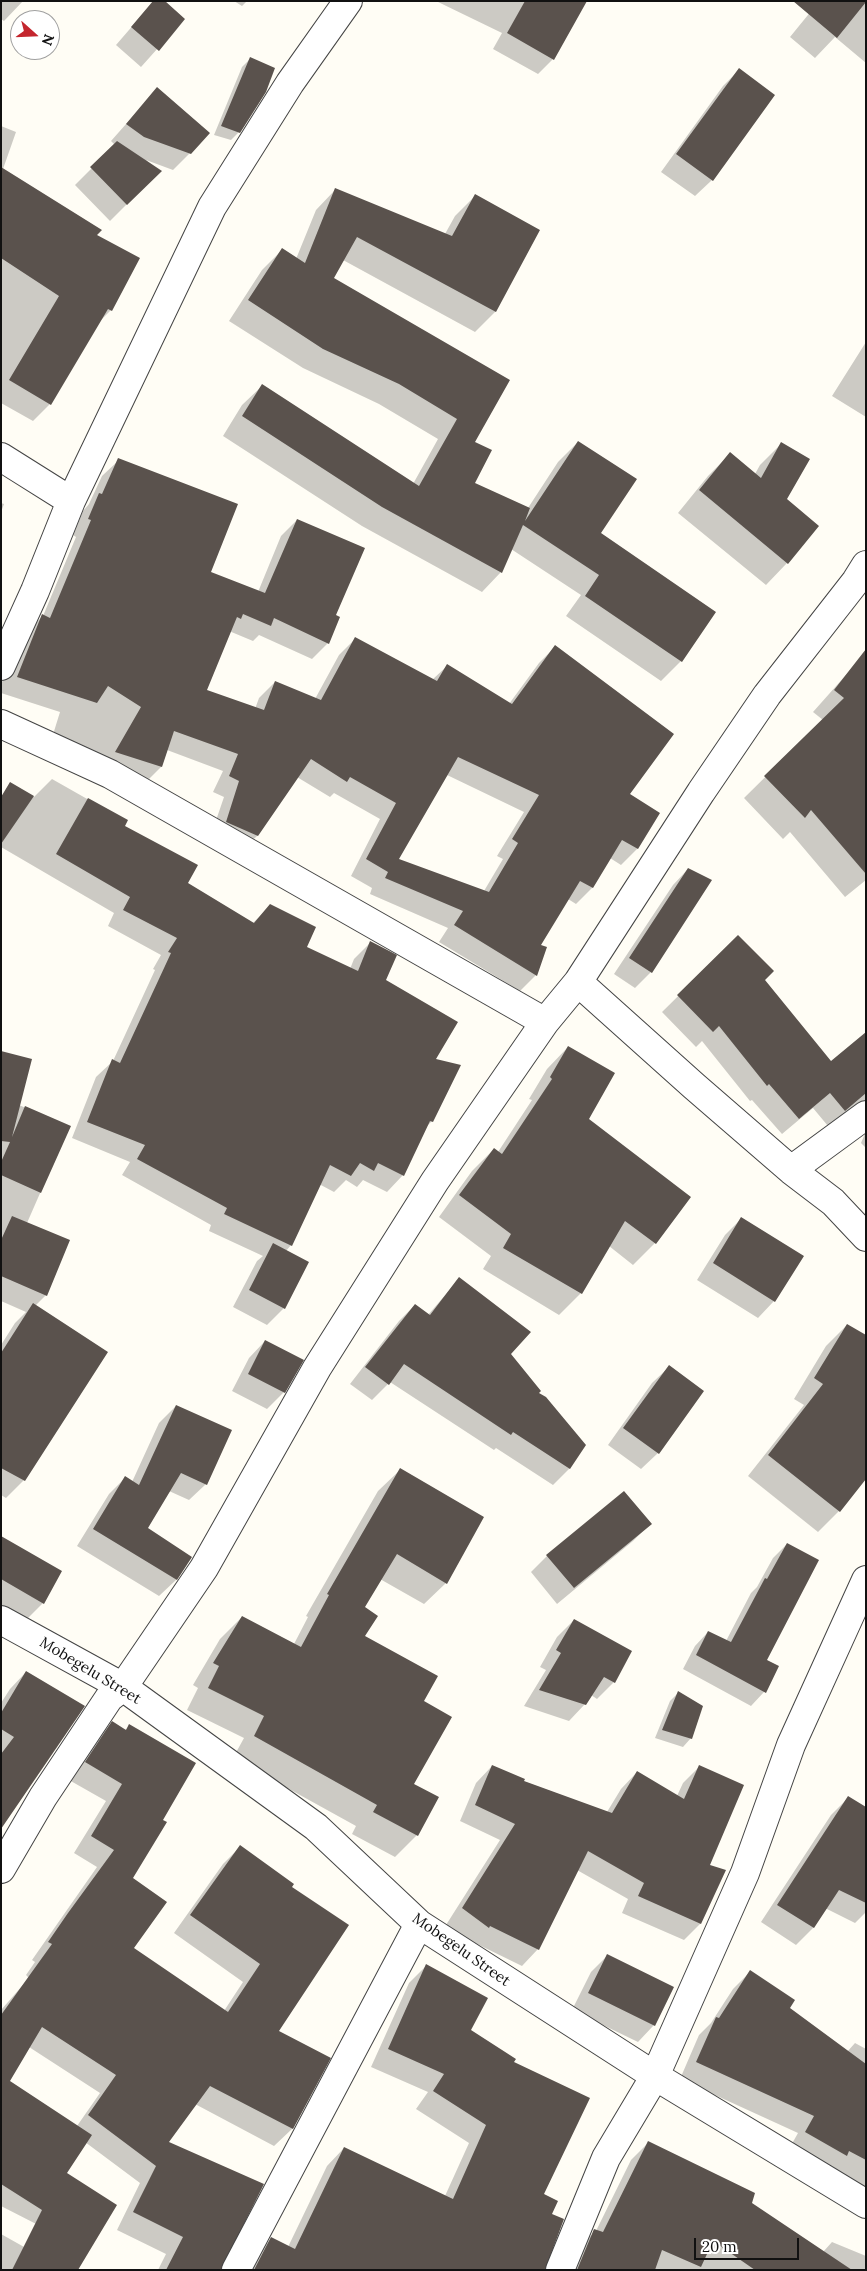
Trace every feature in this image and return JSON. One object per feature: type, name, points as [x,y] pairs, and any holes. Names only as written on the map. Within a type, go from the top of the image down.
[{"type":"street","points":[[1,666],[35,591],[71,501],[212,207],[290,83],[348,1]]},
{"type":"street","points":[[1,457],[71,501]]},
{"type":"street","points":[[1,1869],[43,1797],[109,1698],[123,1687],[204,1568],[317,1368],[384,1258],[435,1180],[545,1022],[578,982],[767,694],[856,581],[866,565]]},
{"type":"street","points":[[1,724],[110,774],[545,1022]]},
{"type":"street","points":[[578,982],[792,1170],[833,1202],[866,1237]]},
{"type":"street","points":[[792,1170],[866,1115]]},
{"type":"street","points":[[560,2270],[606,2158],[655,2076],[745,1873],[791,1745],[863,1592]]},
{"type":"street","name":"Mobegelu Street","points":[[1,1620],[123,1687],[316,1826],[419,1924],[655,2076],[866,2204]]},
{"type":"street","points":[[236,2270],[419,1924]]},
{"type":"building","points":[[153,1],[165,1],[185,19],[159,51],[131,27]]},
{"type":"building","points":[[525,1],[587,1],[554,60],[507,33]]},
{"type":"building","points":[[793,1],[866,1],[866,2],[837,38]]},
{"type":"building","points":[[250,57],[275,68],[266,92],[240,133],[221,126]]},
{"type":"building","points":[[739,68],[775,95],[713,181],[676,154]]},
{"type":"building","points":[[157,87],[210,133],[191,154],[144,137],[126,124]]},
{"type":"building","points":[[117,141],[162,171],[127,205],[90,167]]},
{"type":"building","points":[[1,167],[102,230],[97,235],[140,258],[112,311],[108,309],[51,405],[9,380],[59,296],[1,258]]},
{"type":"building","points":[[335,188],[452,236],[475,194],[540,230],[496,312],[357,237],[334,278],[510,380],[475,442],[492,450],[475,483],[530,508],[525,521],[578,441],[637,479],[601,533],[716,612],[682,662],[585,596],[599,575],[523,525],[502,573],[382,507],[242,416],[262,384],[419,486],[457,419],[399,384],[323,349],[248,300],[282,248],[305,263]]},
{"type":"building","points":[[781,442],[810,459],[787,499],[819,526],[788,564],[699,490],[730,452],[761,478]]},
{"type":"building","points":[[118,458],[238,504],[211,572],[265,593],[297,519],[365,548],[336,615],[340,617],[329,644],[274,618],[271,626],[243,614],[241,619],[237,617],[207,690],[264,710],[275,681],[321,700],[355,637],[437,681],[447,664],[512,704],[555,645],[674,734],[630,794],[660,813],[638,849],[622,840],[593,888],[580,881],[541,945],[547,947],[537,976],[454,925],[463,911],[385,878],[388,872],[366,859],[396,803],[350,777],[347,782],[311,759],[258,836],[226,822],[239,781],[229,776],[238,754],[174,731],[162,767],[115,752],[141,707],[108,686],[97,703],[17,677],[42,614],[50,618],[91,520],[88,519],[99,493],[102,494]],"holes":[[[458,757],[539,795],[512,839],[518,843],[489,892],[399,859]]]},
{"type":"building","points":[[866,649],[866,874],[811,810],[805,818],[764,776],[844,698],[834,690]]},
{"type":"building","points":[[10,782],[34,796],[1,844],[1,797]]},
{"type":"building","points":[[88,798],[128,820],[125,826],[198,865],[188,883],[254,923],[270,904],[316,927],[307,947],[358,971],[370,941],[397,955],[386,980],[458,1022],[436,1059],[461,1065],[433,1122],[430,1121],[404,1176],[378,1163],[374,1171],[360,1163],[351,1176],[330,1165],[292,1246],[224,1214],[227,1208],[137,1159],[145,1145],[87,1122],[112,1059],[120,1063],[171,953],[168,952],[177,938],[123,910],[130,897],[56,854]]},
{"type":"building","points":[[688,868],[712,880],[652,973],[629,958]]},
{"type":"building","points":[[738,935],[774,971],[765,980],[831,1061],[866,1032],[866,1093],[845,1111],[830,1093],[799,1119],[769,1084],[767,1086],[719,1026],[713,1032],[677,995]]},
{"type":"building","points":[[568,1046],[615,1073],[589,1119],[691,1197],[656,1244],[625,1221],[582,1294],[503,1248],[511,1234],[459,1195],[494,1148],[502,1154],[552,1079],[550,1077]]},
{"type":"building","points":[[1,1051],[32,1059],[12,1137],[25,1106],[71,1126],[41,1193],[1,1175],[1,1162],[10,1142],[1,1141]]},
{"type":"building","points":[[12,1216],[70,1240],[47,1296],[1,1276],[1,1240]]},
{"type":"building","points":[[741,1217],[804,1256],[775,1302],[713,1263]]},
{"type":"building","points":[[273,1243],[309,1262],[285,1309],[249,1290]]},
{"type":"building","points":[[459,1277],[531,1332],[511,1354],[541,1391],[539,1393],[546,1397],[586,1445],[570,1469],[513,1432],[511,1435],[404,1364],[389,1385],[365,1367],[415,1304],[430,1315]]},
{"type":"building","points":[[33,1303],[108,1352],[25,1481],[1,1468],[1,1353]]},
{"type":"building","points":[[847,1324],[866,1335],[866,1479],[840,1512],[768,1455],[823,1384],[814,1378]]},
{"type":"building","points":[[265,1340],[304,1360],[285,1393],[248,1374]]},
{"type":"building","points":[[669,1365],[704,1391],[659,1454],[623,1428]]},
{"type":"building","points":[[176,1405],[232,1430],[207,1485],[181,1473],[148,1528],[192,1557],[177,1580],[93,1529],[125,1476],[139,1485]]},
{"type":"building","points":[[400,1468],[484,1517],[447,1584],[397,1554],[365,1607],[378,1616],[365,1636],[438,1676],[424,1701],[452,1717],[414,1784],[439,1797],[418,1836],[373,1812],[377,1805],[254,1736],[264,1716],[208,1688],[219,1666],[213,1663],[242,1616],[301,1647],[329,1595],[327,1594]]},
{"type":"building","points":[[624,1491],[652,1524],[574,1588],[546,1555]]},
{"type":"building","points":[[1,1536],[62,1571],[44,1604],[1,1579]]},
{"type":"building","points":[[787,1543],[819,1560],[767,1660],[779,1666],[766,1693],[696,1655],[708,1631],[731,1642],[765,1578],[767,1579]]},
{"type":"building","points":[[574,1619],[632,1651],[615,1683],[604,1677],[586,1705],[539,1690],[561,1653],[556,1650]]},
{"type":"building","points":[[26,1671],[85,1706],[1,1829],[1,1754],[14,1737],[1,1729],[1,1713]]},
{"type":"building","points":[[678,1691],[703,1706],[692,1739],[662,1730]]},
{"type":"building","points":[[112,1721],[126,1730],[129,1724],[196,1763],[163,1820],[167,1822],[133,1878],[167,1902],[134,1948],[228,2012],[260,1964],[190,1915],[240,1845],[294,1884],[292,1887],[349,1925],[279,2031],[331,2058],[293,2129],[210,2086],[169,2142],[264,2184],[221,2270],[166,2270],[183,2237],[133,2212],[156,2166],[88,2115],[116,2075],[42,2027],[10,2081],[92,2135],[67,2173],[117,2205],[78,2270],[12,2270],[42,2210],[1,2184],[1,2015],[52,1944],[48,1942],[114,1850],[91,1836],[122,1784],[85,1762]]},
{"type":"building","points":[[492,1765],[525,1779],[524,1781],[612,1813],[637,1771],[684,1799],[699,1765],[744,1785],[710,1865],[726,1870],[701,1924],[638,1896],[644,1883],[588,1851],[539,1950],[490,1926],[489,1928],[462,1908],[515,1824],[475,1805]]},
{"type":"building","points":[[848,1796],[866,1807],[866,1903],[839,1890],[814,1928],[777,1905]]},
{"type":"building","points":[[607,1954],[674,1987],[655,2026],[588,1993]]},
{"type":"building","points":[[426,1964],[488,1998],[471,2030],[516,2059],[514,2062],[590,2098],[544,2194],[558,2201],[552,2214],[564,2219],[545,2270],[254,2270],[271,2237],[295,2249],[344,2147],[453,2199],[486,2125],[433,2091],[444,2074],[388,2049]]},
{"type":"building","points":[[750,1970],[795,2000],[790,2008],[866,2064],[866,2160],[849,2151],[847,2156],[805,2132],[814,2116],[696,2062],[716,2017],[719,2018]]},
{"type":"building","points":[[648,2141],[755,2193],[752,2203],[852,2270],[755,2270],[713,2241],[701,2267],[662,2250],[655,2270],[577,2270],[594,2229],[603,2232]]}]
